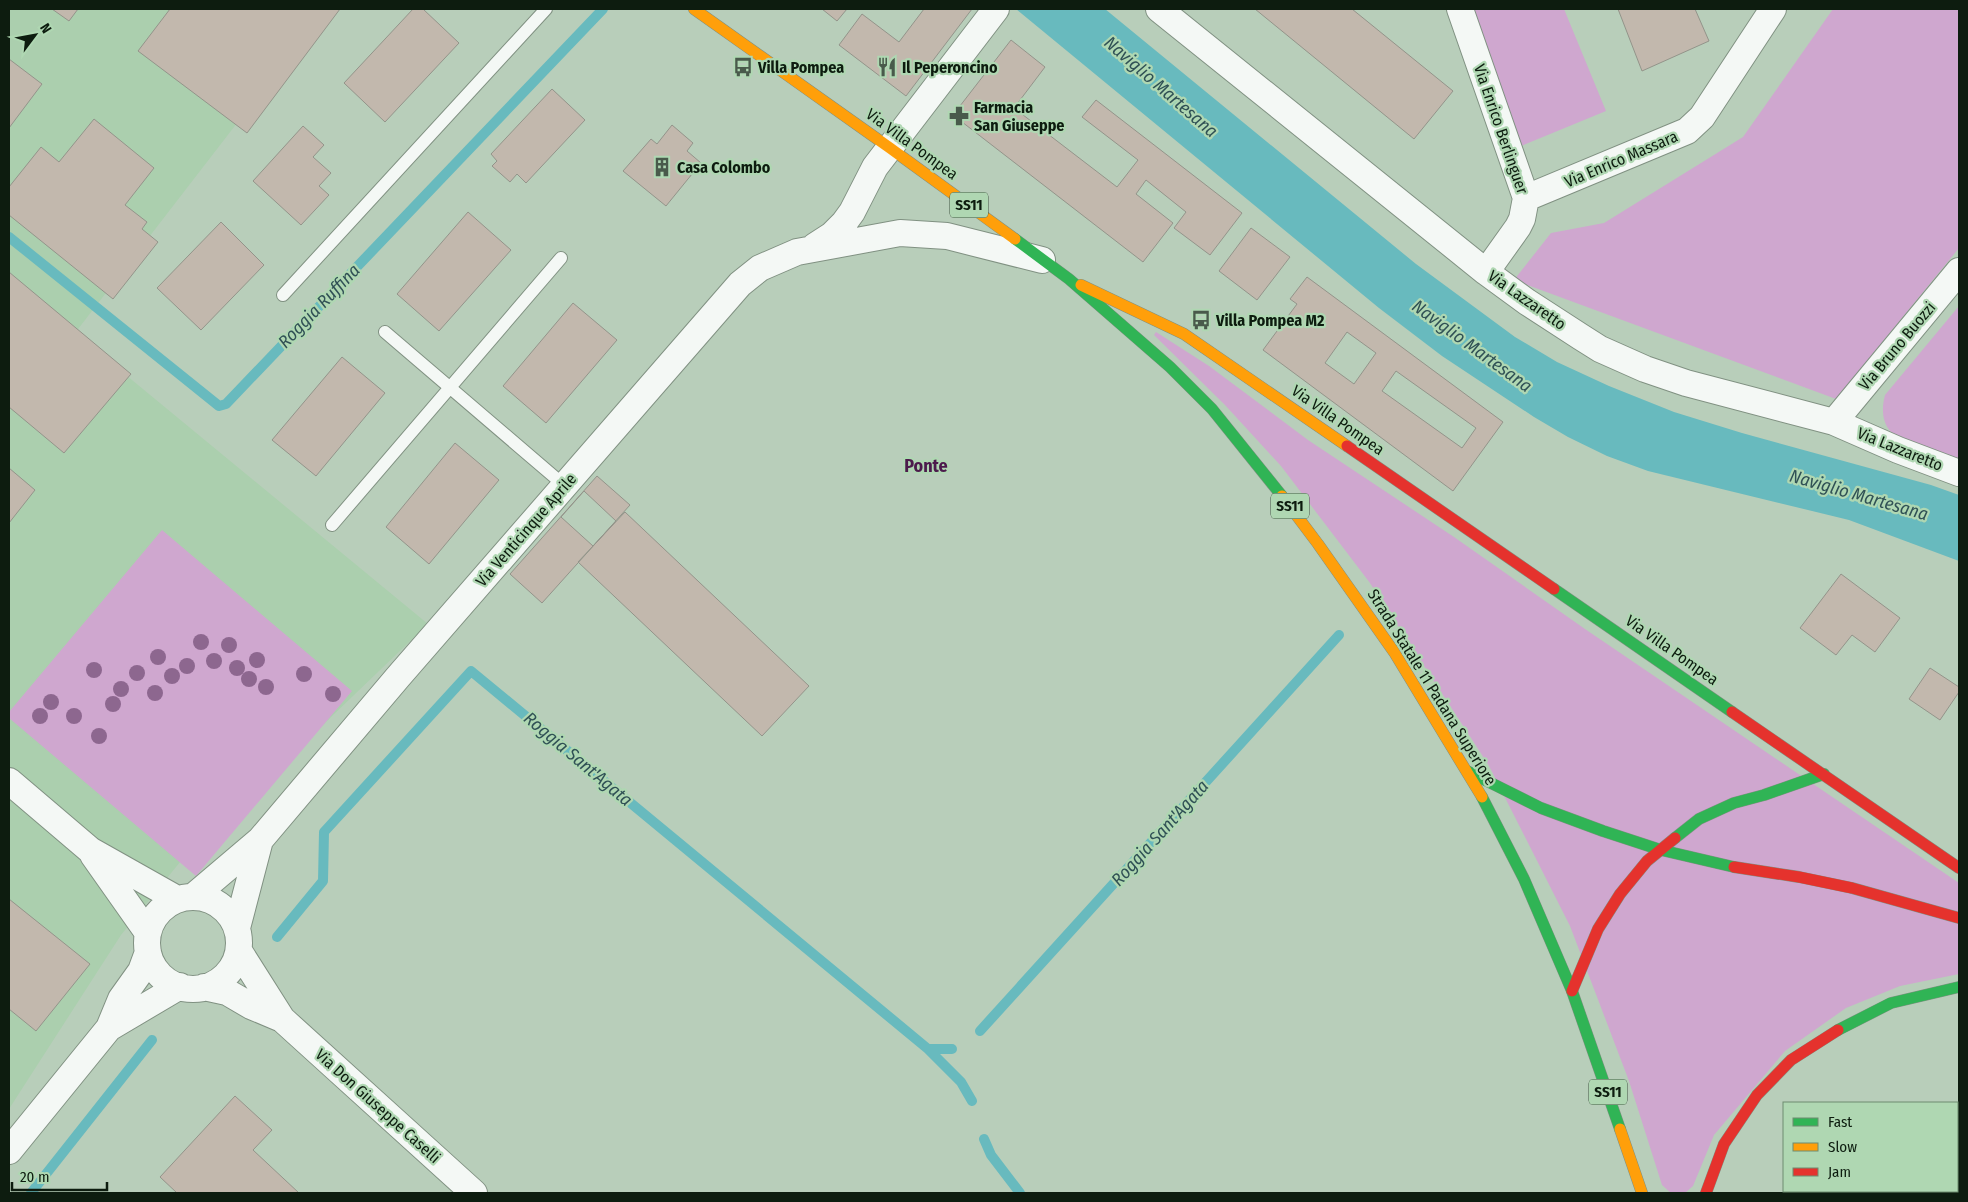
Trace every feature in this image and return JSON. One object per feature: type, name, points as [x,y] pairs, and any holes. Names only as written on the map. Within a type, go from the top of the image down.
[{"type":"street","name":"Via Villa Pompea","points":[[694,9],[890,148],[1069,279],[1184,334],[1959,868]]},
{"type":"street","name":"Via Venticinque Aprile","points":[[813,248],[832,235],[844,223],[875,167],[995,9]]},
{"type":"street","name":"Via Lazzaretto","points":[[1159,9],[1486,272],[1581,338],[1600,349],[1645,369],[1686,384],[1834,422],[1898,450],[1959,473]]},
{"type":"street","name":"Via Enrico Berlinguer","points":[[1460,9],[1526,198],[1522,219],[1518,227],[1486,272]]},
{"type":"street","name":"Via Enrico Massara","points":[[1526,198],[1687,131],[1702,117],[1773,9]]},
{"type":"street","name":"Via Venticinque Aprile","points":[[186,898],[260,840],[398,677],[740,284],[760,268],[777,259],[813,248],[882,235],[912,232],[947,236],[1048,262]]},
{"type":"street","name":"Via Bruno Buozzi","points":[[1834,422],[1959,271]]},
{"type":"street","name":"Strada Statale 11 Padana Superiore","points":[[1069,279],[1170,367],[1212,409],[1262,470],[1329,559],[1394,652],[1481,794],[1524,878],[1572,991],[1642,1193]]},
{"type":"street","points":[[1467,771],[1541,808],[1661,850],[1731,867],[1799,877],[1852,888],[1959,918]]},
{"type":"street","points":[[1572,991],[1594,937],[1608,912],[1647,861],[1699,819],[1734,804],[1824,774]]},
{"type":"street","points":[[9,781],[90,850],[186,898],[208,899],[221,906],[231,916],[238,940],[234,964],[226,975],[216,983],[192,987],[109,1028]]},
{"type":"street","name":"Via Venticinque Aprile","points":[[238,940],[260,840]]},
{"type":"street","points":[[90,850],[148,943],[152,963],[159,973],[169,982],[192,987]]},
{"type":"street","points":[[9,1151],[109,1028],[121,999],[141,970],[154,919],[164,907],[186,898]]},
{"type":"street","name":"Via Don Giuseppe Caselli","points":[[238,940],[282,1019],[474,1193]]},
{"type":"street","name":"Via Don Giuseppe Caselli","points":[[192,987],[227,992],[252,1006],[282,1019]]},
{"type":"street","points":[[1706,1193],[1724,1144],[1757,1094],[1791,1060],[1831,1034],[1891,1003],[1959,987]]},
{"type":"lane","points":[[283,294],[546,9]]},
{"type":"lane","points":[[332,525],[561,258]]},
{"type":"lane","points":[[385,332],[564,486]]},
{"type":"shaded area","points":[[9,9],[325,9],[75,333],[428,624],[180,862],[121,935],[9,1109]]},
{"type":"shaded area","points":[[1470,9],[1564,9],[1606,111],[1521,146]]},
{"type":"shaded area","points":[[1833,9],[1959,9],[1959,248],[1836,399],[1514,280],[1551,233],[1604,223],[1743,137]]},
{"type":"shaded area","points":[[1959,306],[1959,459],[1904,442],[1893,434],[1886,425],[1883,412],[1885,395]]},
{"type":"shaded area","points":[[1156,332],[1209,366],[1308,440],[1454,537],[1585,629],[1959,883],[1959,974],[1900,986],[1846,1008],[1785,1051],[1714,1135],[1693,1186],[1685,1193],[1671,1193],[1662,1185],[1629,1081],[1570,926],[1488,764],[1370,583],[1281,466],[1225,405],[1154,335]]},
{"type":"shaded area","points":[[162,530],[352,691],[196,876],[9,718],[9,712]]},
{"type":"water","name":"Naviglio Martesana","points":[[1016,9],[1105,9],[1416,264],[1515,337],[1557,362],[1609,386],[1674,412],[1742,433],[1931,485],[1959,495],[1959,561],[1849,520],[1648,471],[1607,456],[1568,437],[1534,417],[1442,356],[1379,308]]},
{"type":"building","points":[[52,9],[78,9],[69,21]]},
{"type":"building","points":[[170,9],[340,9],[247,133],[138,51]]},
{"type":"building","points":[[413,9],[423,9],[459,43],[385,122],[344,83]]},
{"type":"building","points":[[822,9],[847,9],[837,21]]},
{"type":"building","points":[[924,9],[972,9],[906,96],[839,45],[862,14],[899,42]]},
{"type":"building","points":[[1255,9],[1352,9],[1453,91],[1414,139]]},
{"type":"building","points":[[1618,9],[1695,9],[1709,41],[1642,71]]},
{"type":"building","points":[[1011,40],[1045,67],[1014,108],[1117,187],[1138,160],[1082,117],[1096,100],[1242,213],[1210,255],[1174,228],[1186,212],[1146,180],[1136,194],[1173,223],[1143,262],[953,115]]},
{"type":"building","points":[[9,59],[42,84],[9,128]]},
{"type":"building","points":[[552,89],[585,120],[526,183],[517,174],[510,182],[492,166],[497,161],[491,154]]},
{"type":"building","points":[[94,119],[154,168],[125,205],[147,222],[142,229],[158,242],[113,299],[9,215],[9,187],[41,147],[59,162]]},
{"type":"building","name":"Casa Colombo","points":[[672,125],[693,143],[687,151],[701,163],[666,206],[623,171],[651,139],[657,144]]},
{"type":"building","points":[[303,126],[324,145],[313,157],[331,173],[319,186],[329,195],[301,225],[253,181]]},
{"type":"building","points":[[468,212],[511,250],[439,331],[397,294]]},
{"type":"building","points":[[221,222],[264,265],[201,330],[157,288]]},
{"type":"building","points":[[1251,228],[1290,257],[1257,300],[1219,271]]},
{"type":"building","points":[[9,272],[131,374],[64,453],[9,407]]},
{"type":"building","points":[[1307,277],[1503,422],[1453,491],[1263,350],[1297,304],[1290,299]],"holes":[[[1347,332],[1376,353],[1354,384],[1325,363]],[[1396,371],[1476,428],[1462,448],[1382,391]]]},
{"type":"building","points":[[573,303],[617,340],[546,423],[503,386]]},
{"type":"building","points":[[342,357],[385,393],[316,476],[272,440]]},
{"type":"building","points":[[455,443],[499,480],[429,564],[386,527]]},
{"type":"building","points":[[9,468],[35,490],[9,523]]},
{"type":"building","points":[[597,476],[630,505],[542,603],[510,574]]},
{"type":"building","points":[[584,491],[616,521],[593,546],[561,517]]},
{"type":"building","points":[[625,512],[809,686],[762,736],[578,562]]},
{"type":"building","points":[[1841,574],[1900,618],[1875,652],[1852,635],[1836,655],[1800,628]]},
{"type":"building","points":[[1930,668],[1959,687],[1959,692],[1940,720],[1909,699]]},
{"type":"building","points":[[9,899],[90,964],[36,1031],[9,1009]]},
{"type":"building","points":[[235,1096],[272,1130],[253,1150],[299,1193],[177,1193],[160,1177]]},
{"type":"waterway","name":"Roggia Ruffina","points":[[9,237],[219,406],[226,404],[603,9]]},
{"type":"waterway","name":"Roggia Sant'Agata","points":[[980,1031],[1339,635]]},
{"type":"waterway","name":"Roggia Sant'Agata","points":[[277,937],[323,881],[324,832],[471,671],[928,1049],[952,1049]]},
{"type":"waterway","name":"Roggia Sant'Agata","points":[[31,1193],[152,1040]]},
{"type":"waterway","points":[[928,1049],[961,1082],[972,1101]]},
{"type":"waterway","points":[[984,1139],[991,1155],[1020,1193]]},
{"type":"traffic: fast","points":[[1015,239],[1069,279],[1170,367],[1212,409],[1282,496]]},
{"type":"traffic: fast","points":[[1554,589],[1732,712]]},
{"type":"traffic: fast","points":[[1467,771],[1541,808],[1603,831],[1661,850],[1734,867]]},
{"type":"traffic: fast","points":[[1675,838],[1699,819],[1734,803],[1764,795],[1824,774]]},
{"type":"traffic: fast","points":[[1482,797],[1524,879],[1572,991],[1620,1129]]},
{"type":"traffic: fast","points":[[1838,1030],[1891,1003],[1959,987]]},
{"type":"traffic: slow","points":[[694,9],[1015,239]]},
{"type":"traffic: slow","points":[[1081,285],[1184,334],[1347,446]]},
{"type":"traffic: slow","points":[[1282,496],[1394,652],[1482,797]]},
{"type":"traffic: slow","points":[[1620,1129],[1642,1193]]},
{"type":"traffic: jam","points":[[1347,446],[1554,589]]},
{"type":"traffic: jam","points":[[1732,712],[1959,868]]},
{"type":"traffic: jam","points":[[1572,991],[1598,929],[1620,894],[1647,861],[1675,838]]},
{"type":"traffic: jam","points":[[1734,867],[1799,877],[1852,888],[1959,918]]},
{"type":"traffic: jam","points":[[1706,1193],[1724,1144],[1757,1095],[1791,1060],[1838,1030]]},
{"type":"place","name":"Villa Pompea","points":[[743,67]]},
{"type":"place","name":"Il Peperoncino","points":[[887,67]]},
{"type":"place","name":"Farmacia San Giuseppe","points":[[959,116]]},
{"type":"place","name":"Casa Colombo","points":[[662,167]]},
{"type":"place","name":"Villa Pompea M2","points":[[1201,320]]},
{"type":"district","name":"Ponte","points":[[926,466]]}]
